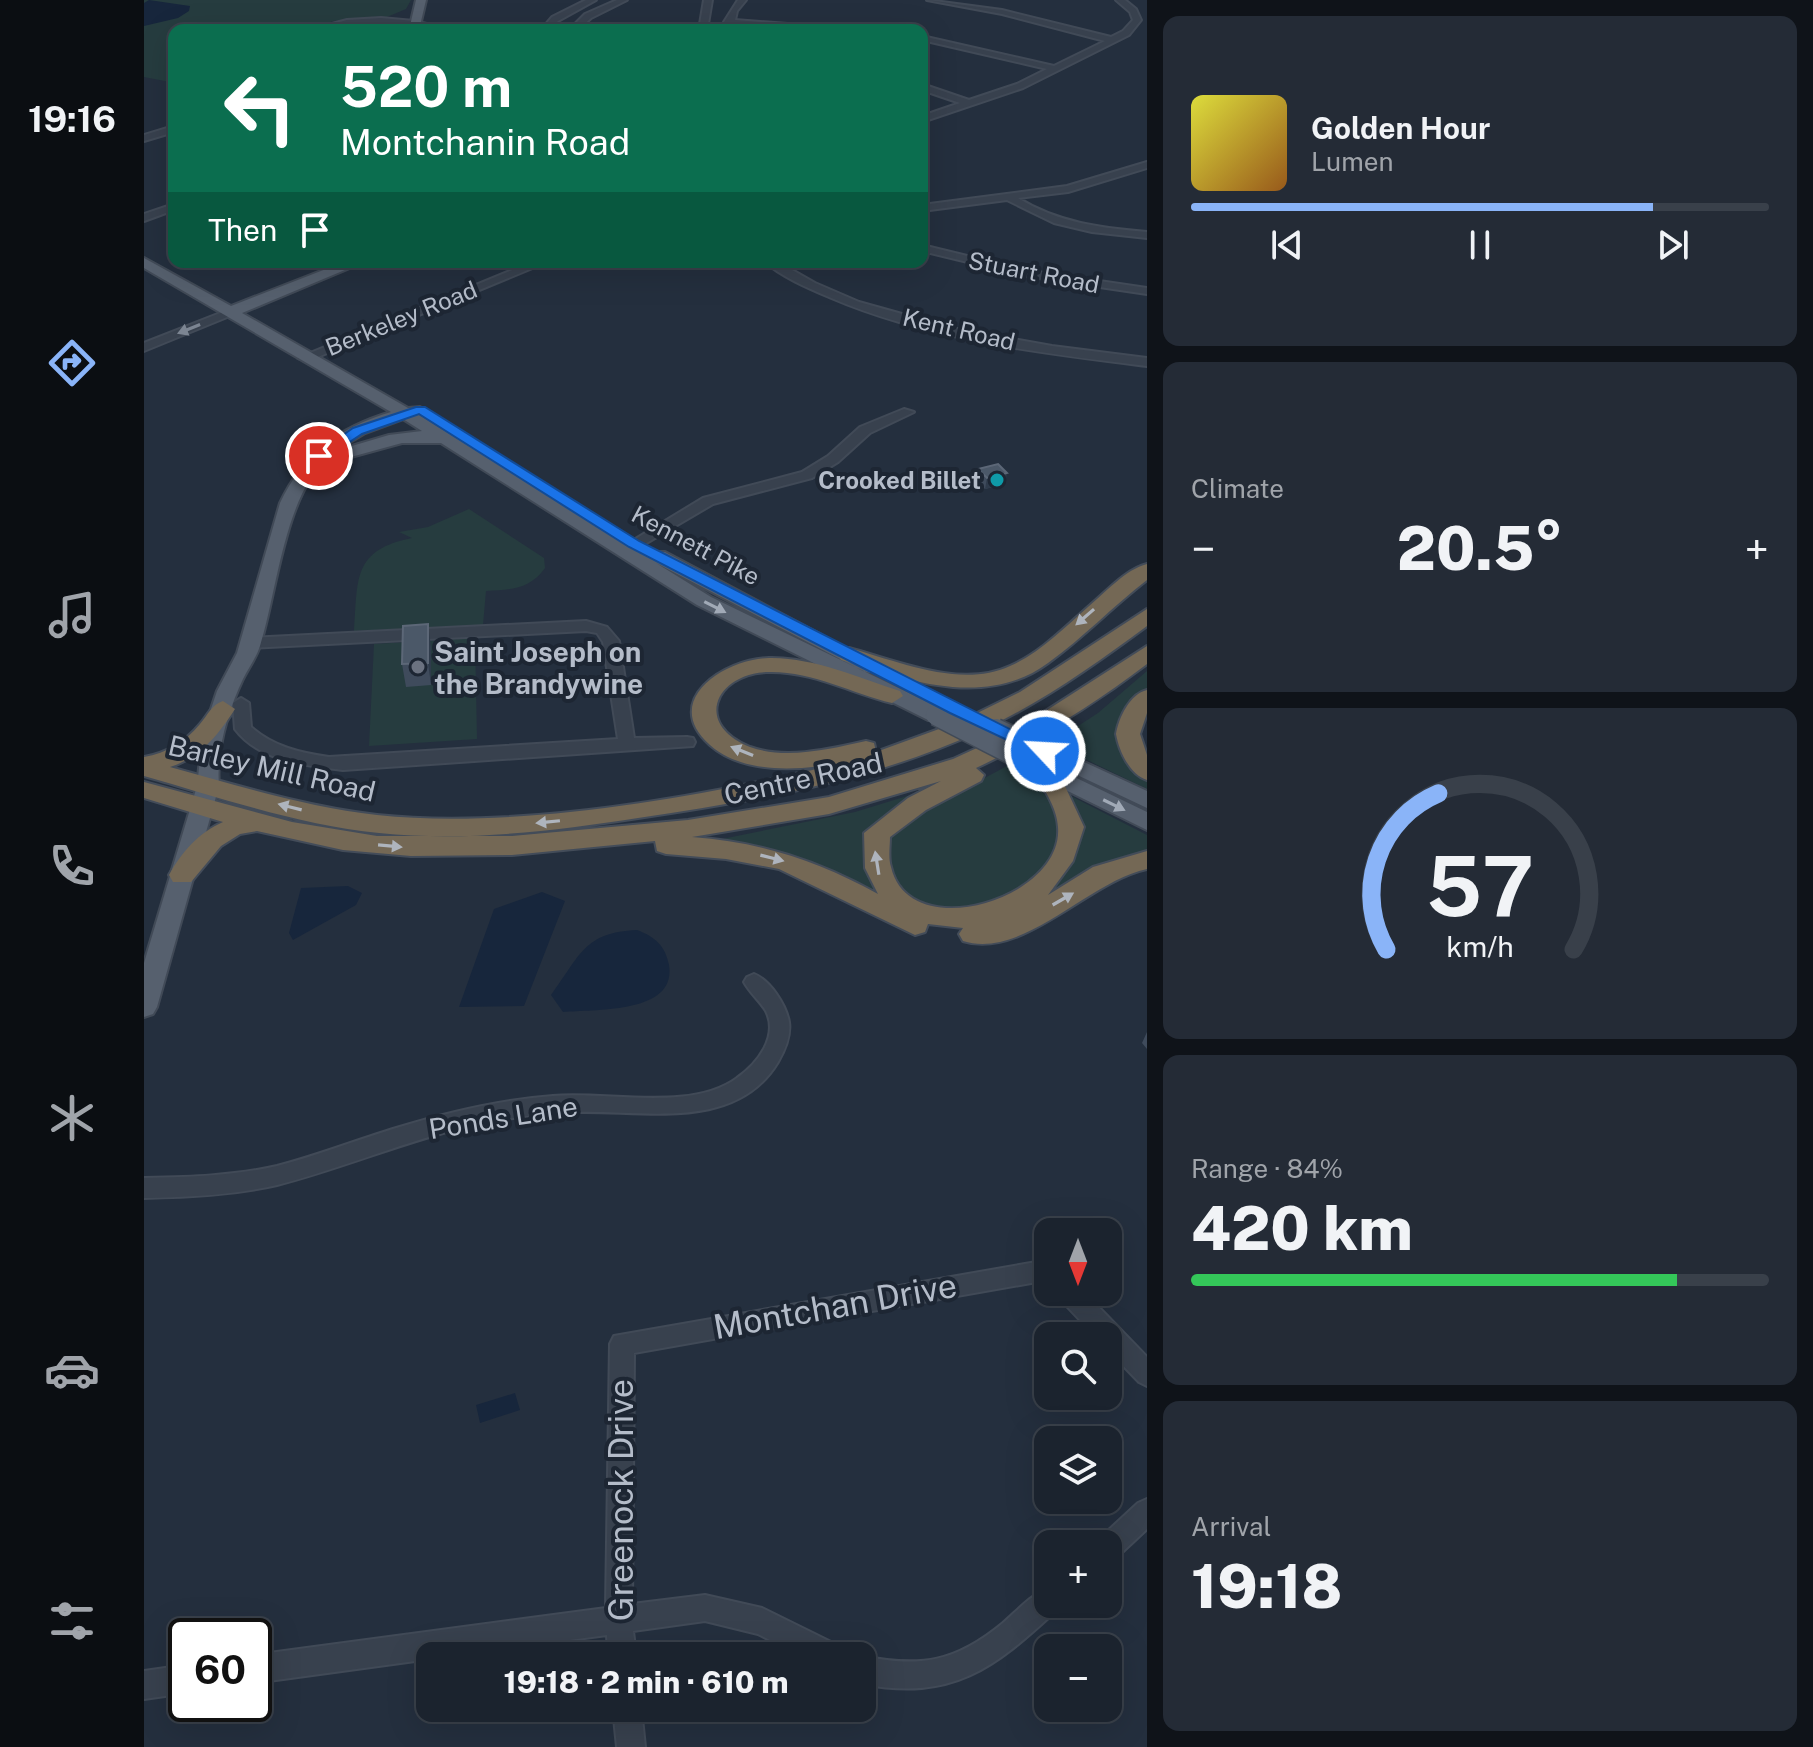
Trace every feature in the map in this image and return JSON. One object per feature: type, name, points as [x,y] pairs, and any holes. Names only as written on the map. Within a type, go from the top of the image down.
[{"type":"highway","points":[[849,655],[920,676],[984,680],[1010,674],[1037,661],[1109,597],[1147,570]]},
{"type":"highway","name":"Centre Road","points":[[625,812],[775,789],[859,769],[902,755],[991,718],[1067,675],[1147,616]]},
{"type":"highway","name":"Centre Road","points":[[437,848],[567,842],[764,821],[879,794],[983,755],[1044,725],[1108,686],[1147,653]]},
{"type":"highway","points":[[1040,762],[1064,806],[1071,829],[1052,875],[1015,906],[987,918],[941,920],[896,897],[877,875],[874,862],[877,833],[892,820],[1078,718],[1147,662]]},
{"type":"highway","points":[[892,696],[789,666],[764,665],[738,669],[715,682],[705,695],[702,713],[707,727],[737,751],[790,761],[862,750],[991,718]]},
{"type":"highway","points":[[1147,697],[1129,719],[1127,730],[1133,751],[1147,772]]},
{"type":"highway","points":[[144,766],[172,759],[194,747],[232,706]]},
{"type":"highway","name":"Barley Mill Road","points":[[144,766],[259,823],[341,840],[437,848]]},
{"type":"highway","name":"Barley Mill Road","points":[[144,790],[205,796],[332,818],[411,827],[496,827],[625,812]]},
{"type":"highway","points":[[182,875],[200,848],[216,835],[233,827],[259,823]]},
{"type":"highway","points":[[567,842],[719,848],[783,861],[822,875],[917,925],[957,933],[1010,929],[1114,869],[1147,860]]},
{"type":"main road","points":[[415,24],[421,0]]},
{"type":"main road","name":"Kennett Pike","points":[[144,262],[412,413],[628,548],[704,601],[892,696],[946,712]]},
{"type":"main road","points":[[233,311],[342,268]]},
{"type":"main road","name":"Kennett Pike","points":[[312,355],[339,375],[412,413],[443,438],[628,548],[849,655],[1147,822]]},
{"type":"main road","points":[[144,1007],[205,796],[207,763],[232,706],[230,683],[248,649],[298,484],[345,429],[354,407],[339,375]]},
{"type":"main road","points":[[321,459],[412,413]]},
{"type":"main road","points":[[321,459],[382,441],[416,436],[443,438]]},
{"type":"main road","name":"Kennett Pike","points":[[1040,762],[1147,800]]},
{"type":"street","points":[[550,24],[592,0]]},
{"type":"street","points":[[579,24],[588,16],[623,0]]},
{"type":"street","points":[[704,24],[708,0]]},
{"type":"street","points":[[729,24],[742,0]]},
{"type":"street","points":[[931,0],[975,6],[1112,40]]},
{"type":"street","points":[[975,6],[987,0]]},
{"type":"street","points":[[928,117],[1020,86],[1126,33],[1137,20],[1133,11],[1120,0]]},
{"type":"street","points":[[339,24],[352,21],[389,24]]},
{"type":"street","points":[[928,39],[1053,68]]},
{"type":"street","points":[[928,89],[971,104]]},
{"type":"street","points":[[144,135],[168,128]]},
{"type":"street","points":[[928,207],[1009,197],[1116,177],[1147,165]]},
{"type":"street","points":[[1116,177],[1147,181]]},
{"type":"street","points":[[1009,197],[1037,215],[1060,223],[1147,235]]},
{"type":"street","points":[[144,218],[168,209]]},
{"type":"street","name":"Stuart Road","points":[[928,249],[1025,273],[1147,291]]},
{"type":"street","name":"Berkeley Road","points":[[312,355],[527,268]]},
{"type":"street","name":"Kent Road","points":[[780,268],[822,290],[905,318],[1034,346],[1147,362]]},
{"type":"street","points":[[144,347],[233,311]]},
{"type":"street","points":[[628,548],[708,501],[807,475],[833,459],[865,430],[908,412]]},
{"type":"street","points":[[248,649],[586,626],[602,630],[611,641],[627,744]]},
{"type":"street","points":[[232,706],[243,729],[256,743],[318,762],[343,764],[687,742]]},
{"type":"street","name":"Ponds Lane","points":[[144,1188],[214,1186],[259,1179],[412,1132],[524,1110],[575,1103],[677,1103],[719,1097],[748,1082],[770,1057],[776,1042],[778,1019],[770,1001],[754,982]]},
{"type":"street","name":"Montchan Drive","points":[[622,1344],[1034,1272]]},
{"type":"street","points":[[1082,1306],[1147,1374]]},
{"type":"street","name":"Greenock Drive","points":[[621,1642],[622,1344]]},
{"type":"street","points":[[1122,1535],[1147,1512]]},
{"type":"street","points":[[272,1667],[705,1608],[762,1621],[802,1642]]},
{"type":"street","points":[[876,1672],[898,1675],[954,1671],[992,1652],[1034,1614]]},
{"type":"street","points":[[144,1685],[168,1682]]},
{"type":"street","points":[[628,1722],[631,1747]]},
{"type":"green space","points":[[144,0],[411,0],[406,9],[387,17],[325,24],[168,24],[168,82],[144,77]]},
{"type":"green space","points":[[469,509],[544,558],[545,568],[533,581],[519,587],[486,591],[483,625],[354,631],[358,582],[368,559],[392,543],[412,538],[399,532],[428,527]]},
{"type":"green space","points":[[475,638],[477,739],[369,746],[374,644]]},
{"type":"green space","points":[[1147,671],[1147,690],[1127,716],[1147,776],[1147,789],[1052,743],[1098,713]]},
{"type":"green space","points":[[1007,766],[1036,785],[1053,808],[1063,830],[1056,854],[1042,871],[996,906],[933,910],[898,889],[882,842],[889,829]]},
{"type":"green space","points":[[930,789],[890,812],[877,824],[893,902],[717,840],[855,812]]},
{"type":"green space","points":[[1069,795],[1147,835],[1147,856],[1090,873],[1033,903],[1051,885]]},
{"type":"water","points":[[149,0],[190,6],[189,11],[178,18],[144,26],[144,3]]},
{"type":"water","points":[[348,886],[362,893],[356,905],[293,940],[289,933],[301,888]]},
{"type":"water","points":[[542,892],[565,901],[524,1006],[459,1007],[494,909]]},
{"type":"water","points":[[637,930],[658,943],[665,952],[669,965],[668,981],[660,993],[631,1006],[563,1012],[551,995],[585,949],[605,936]]},
{"type":"water","points":[[515,1393],[520,1410],[480,1423],[476,1405]]},
{"type":"building","points":[[998,464],[1007,473],[987,478],[978,469]]},
{"type":"building","points":[[428,624],[428,663],[402,664],[403,626]]},
{"type":"place","name":"Crooked Billet","points":[[997,480]]},
{"type":"place","name":"Saint Joseph on the Brandywine","points":[[418,667]]},
{"type":"route","points":[[319,456],[357,431],[421,409],[634,544],[956,710],[1045,751]]}]
